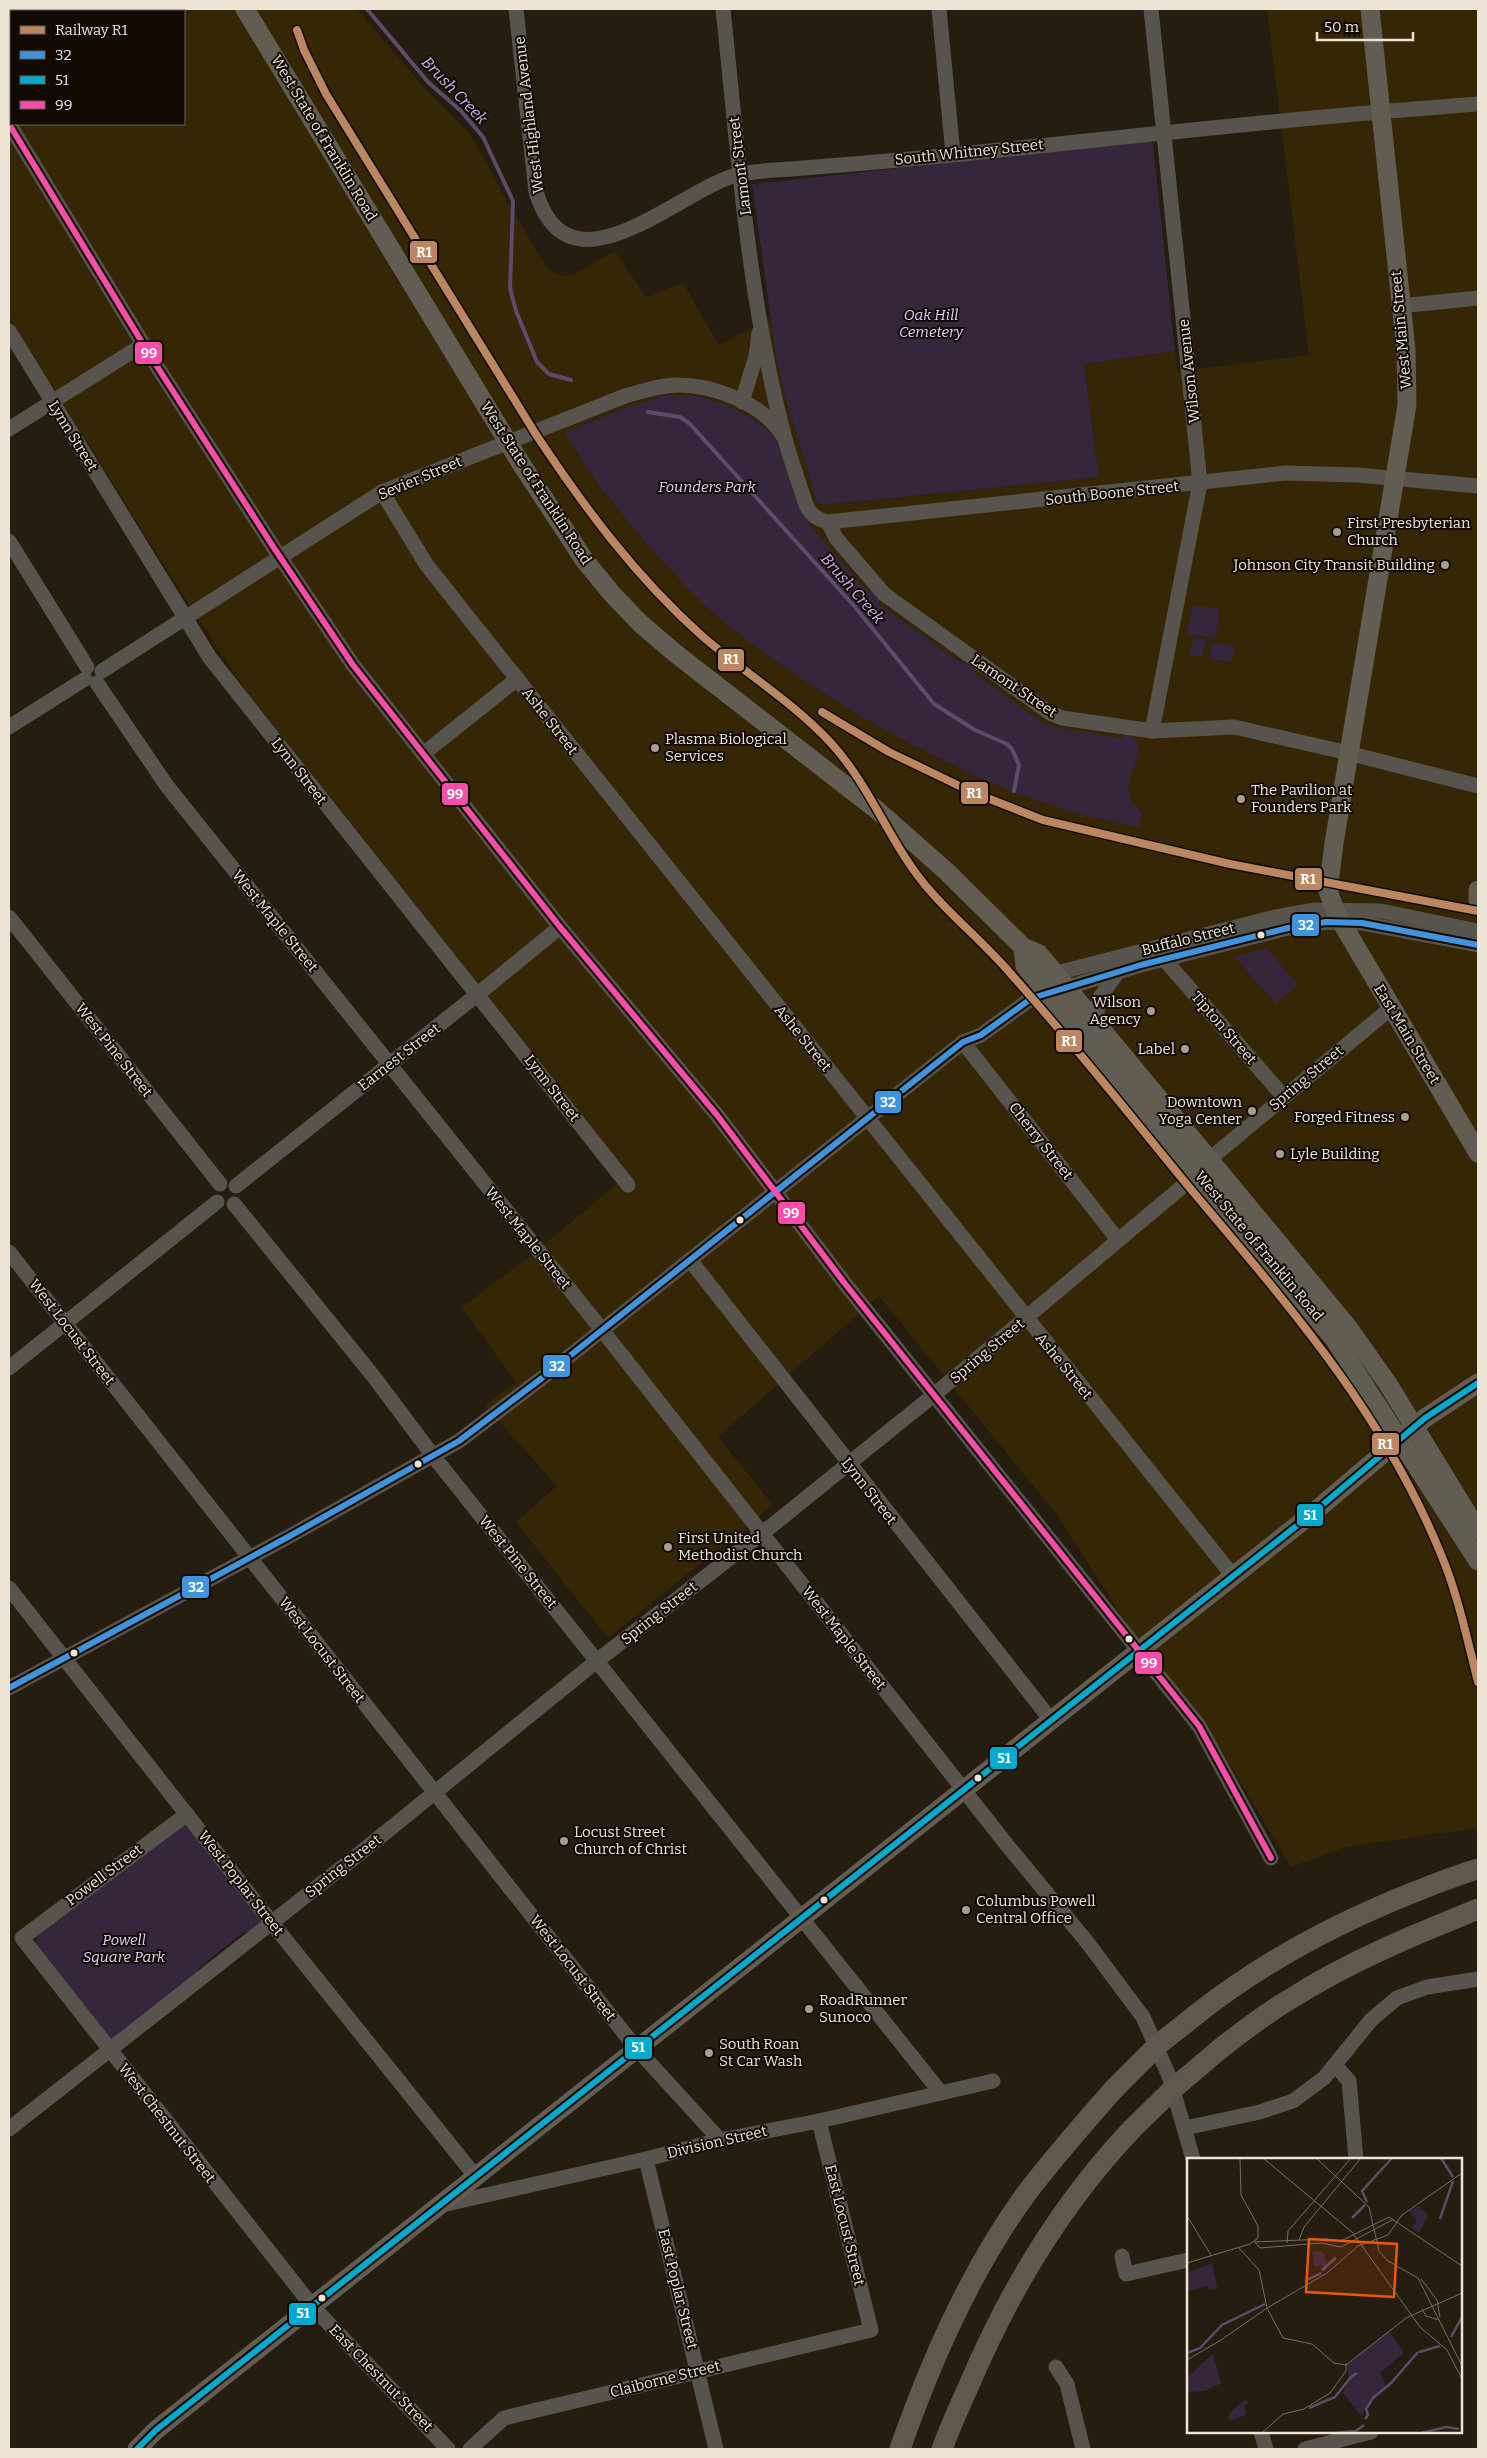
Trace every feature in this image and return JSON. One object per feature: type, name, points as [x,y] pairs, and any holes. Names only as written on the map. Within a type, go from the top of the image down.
[{"type":"highway","points":[[1456,1875],[1478,1861]]},
{"type":"highway","points":[[900,2449],[941,2343],[990,2249],[1026,2195],[1065,2145],[1114,2088],[1159,2044],[1263,1966],[1342,1922],[1456,1875],[1478,1869]]},
{"type":"highway","points":[[1450,1927],[1478,1909]]},
{"type":"highway","points":[[942,2449],[990,2336],[1028,2265],[1087,2181],[1132,2129],[1174,2088],[1220,2049],[1299,1993],[1397,1943],[1450,1927],[1478,1926]]},
{"type":"main road","name":"West State of Franklin Road","points":[[245,9],[508,441],[585,562],[613,595],[675,653],[877,810],[946,871],[1023,947],[1039,954],[1096,1020],[1203,1166]]},
{"type":"main road","name":"West Main Street","points":[[1337,915],[1328,894],[1330,870],[1407,406],[1408,378],[1370,9]]},
{"type":"main road","points":[[1478,890],[1478,900]]},
{"type":"main road","name":"East Main Street","points":[[1337,915],[1478,1152]]},
{"type":"main road","name":"West State of Franklin Road","points":[[1023,947],[1025,966],[1036,979],[1041,996],[1203,1166],[1347,1326],[1478,1561]]},
{"type":"main road","points":[[137,2449],[156,2430],[442,2205],[636,2048],[802,1920],[1233,1576],[1425,1418],[1478,1383]]},
{"type":"main road","name":"West State of Franklin Road","points":[[1407,1433],[1478,1531]]},
{"type":"street","name":"West Highland Avenue","points":[[516,9],[536,192],[541,206],[551,221],[573,237]]},
{"type":"street","name":"Lamont Street","points":[[723,9],[740,174],[760,322],[786,439],[808,509],[818,520],[828,522],[836,538],[884,594],[1050,713],[1062,718],[1152,731],[1234,727],[1478,786]]},
{"type":"street","points":[[939,9],[954,154]]},
{"type":"street","name":"Wilson Avenue","points":[[1151,9],[1200,483],[1152,731]]},
{"type":"street","name":"South Whitney Street","points":[[573,237],[590,240],[615,236],[740,174],[954,154],[1164,131],[1478,104]]},
{"type":"street","points":[[9,124],[144,344],[280,557],[353,665],[560,927],[717,1114],[846,1285],[1200,1726],[1271,1858]]},
{"type":"street","points":[[1400,306],[1478,298]]},
{"type":"street","name":"Lamont Street","points":[[760,322],[756,356],[742,402],[762,413],[786,439]]},
{"type":"street","name":"Lynn Street","points":[[9,331],[215,665],[628,1185]]},
{"type":"street","points":[[9,429],[144,344]]},
{"type":"street","name":"Sevier Street","points":[[9,727],[185,619],[382,492],[625,396],[654,388],[677,385],[703,388],[742,402]]},
{"type":"street","name":"South Boone Street","points":[[828,522],[1286,474],[1324,473],[1478,486]]},
{"type":"street","name":"Ashe Street","points":[[382,492],[426,564],[738,958],[1233,1576]]},
{"type":"street","name":"West Maple Street","points":[[9,541],[93,675],[167,786],[602,1330],[1087,1942],[1143,2017],[1169,2076],[1186,2128],[1193,2158]]},
{"type":"street","points":[[423,754],[517,679]]},
{"type":"street","name":"Buffalo Street","points":[[1036,979],[1274,917],[1315,910],[1478,945]]},
{"type":"street","name":"Buffalo Street","points":[[9,1688],[434,1457],[482,1424],[602,1330],[963,1042],[980,1035],[1041,996],[1164,959],[1337,915],[1381,911],[1478,931]]},
{"type":"street","name":"West Pine Street","points":[[9,917],[220,1184]]},
{"type":"street","name":"Earnest Street","points":[[236,1186],[560,927]]},
{"type":"street","name":"Tipton Street","points":[[1164,959],[1284,1097]]},
{"type":"street","points":[[1096,1020],[1099,999],[1117,973]]},
{"type":"street","name":"Spring Street","points":[[9,2129],[272,1923],[598,1660],[935,1394],[1391,1008]]},
{"type":"street","name":"Cherry Street","points":[[963,1042],[1118,1240]]},
{"type":"street","points":[[227,1182],[236,1186],[239,1195],[234,1204],[224,1206],[217,1202],[214,1194],[220,1184],[227,1182]]},
{"type":"street","points":[[9,1368],[217,1202]]},
{"type":"street","name":"West Pine Street","points":[[234,1204],[941,2093]]},
{"type":"street","name":"West Locust Street","points":[[9,1252],[636,2048]]},
{"type":"street","name":"Lynn Street","points":[[690,1260],[848,1464],[1051,1720]]},
{"type":"street","name":"West Poplar Street","points":[[9,1588],[272,1923],[476,2177]]},
{"type":"street","name":"Powell Street","points":[[22,1938],[187,1814]]},
{"type":"street","name":"West Chestnut Street","points":[[22,1938],[313,2307]]},
{"type":"street","points":[[1186,2128],[1260,2112],[1292,2101],[1324,2078],[1371,2020],[1397,1998],[1427,1987],[1478,1979]]},
{"type":"street","points":[[636,2048],[720,2140]]},
{"type":"street","points":[[1334,2065],[1350,2081],[1356,2158]]},
{"type":"street","name":"Division Street","points":[[442,2205],[646,2159],[720,2140],[819,2121],[993,2081]]},
{"type":"street","name":"East Locust Street","points":[[819,2121],[872,2330]]},
{"type":"street","name":"East Poplar Street","points":[[646,2159],[716,2449]]},
{"type":"street","points":[[1122,2256],[1126,2274],[1187,2260]]},
{"type":"street","name":"East Chestnut Street","points":[[313,2307],[448,2449]]},
{"type":"street","name":"Claiborne Street","points":[[470,2449],[504,2418],[872,2330]]},
{"type":"street","points":[[1056,2367],[1067,2384],[1083,2449]]},
{"type":"street","points":[[1261,2433],[1266,2449]]},
{"type":"street","points":[[1304,2449],[1367,2433]]},
{"type":"shaded area","points":[[9,9],[357,9],[422,85],[472,136],[500,189],[547,268],[560,276],[574,274],[615,251],[646,297],[683,283],[719,345],[770,318],[784,393],[817,502],[822,505],[1099,477],[1084,364],[1175,351],[1178,371],[1309,355],[1267,9],[1478,9],[1478,1828],[1346,1847],[1291,1867],[1216,1741],[1153,1655],[1132,1632],[1057,1515],[879,1296],[718,1437],[773,1505],[608,1638],[516,1522],[557,1486],[485,1405],[516,1382],[462,1307],[529,1257],[629,1174],[244,688],[186,600],[9,317]]},
{"type":"green space","name":"Oak Hill Cemetery","points":[[1149,141],[1153,144],[1175,351],[1084,364],[1099,477],[822,505],[817,502],[784,393],[776,356],[752,184]]},
{"type":"green space","name":"Founders Park","points":[[664,396],[695,396],[716,401],[740,412],[772,433],[778,441],[799,507],[806,521],[867,591],[871,591],[879,599],[879,604],[961,663],[963,661],[975,670],[974,673],[1042,722],[1053,727],[1122,738],[1124,734],[1133,737],[1138,755],[1128,792],[1132,802],[1142,812],[1139,827],[1072,812],[1035,800],[997,785],[922,750],[816,688],[754,645],[708,608],[681,581],[619,510],[596,480],[565,433],[619,410]]},
{"type":"green space","points":[[1193,605],[1220,609],[1215,639],[1187,634]]},
{"type":"green space","points":[[1194,637],[1207,640],[1202,657],[1189,656]]},
{"type":"green space","points":[[1212,642],[1234,646],[1232,662],[1209,659]]},
{"type":"green space","points":[[1266,948],[1298,985],[1275,1003],[1235,957]]},
{"type":"green space","name":"Powell Square Park","points":[[181,1826],[186,1826],[262,1920],[250,1932],[244,1932],[198,1968],[197,1975],[111,2041],[35,1947],[37,1933]]},
{"type":"waterway","name":"Brush Creek","points":[[367,9],[428,82],[461,111],[483,137],[513,201],[510,288],[516,311],[537,362],[549,374],[571,380]]},
{"type":"waterway","name":"Brush Creek","points":[[648,412],[680,417],[690,424],[855,607],[934,704],[975,730],[1007,744],[1012,749],[1019,765],[1014,791]]},
{"type":"rail line","name":"R1","points":[[297,30],[304,50],[326,94],[535,433],[572,487],[612,540],[654,589],[701,635],[800,713],[830,742],[858,778],[905,857],[932,893],[1001,963],[1057,1027],[1265,1278],[1332,1363],[1391,1453],[1417,1501],[1452,1584],[1478,1682]]},
{"type":"rail line","name":"R1","points":[[822,712],[889,752],[972,792],[1043,820],[1230,864],[1478,911]]},
{"type":"transit line","name":"99","points":[[9,124],[151,357],[274,548],[353,665],[560,927],[717,1115],[846,1285],[1199,1726],[1271,1858]]},
{"type":"transit line","name":"32","points":[[9,1688],[288,1537],[459,1441],[542,1378],[963,1042],[981,1035],[1032,998],[1141,965],[1288,928],[1326,922],[1362,923],[1478,945]]},
{"type":"transit line","name":"51","points":[[137,2449],[156,2430],[1314,1512],[1425,1418],[1478,1383]]},
{"type":"place","name":"First Presbyterian Church","points":[[1337,532]]},
{"type":"place","name":"Johnson City Transit Building","points":[[1445,565]]},
{"type":"place","name":"Plasma Biological Services","points":[[655,748]]},
{"type":"place","name":"The Pavilion at Founders Park","points":[[1241,799]]},
{"type":"place","name":"Wilson Agency","points":[[1151,1011]]},
{"type":"place","name":"Label","points":[[1185,1049]]},
{"type":"place","name":"Downtown Yoga Center","points":[[1252,1111]]},
{"type":"place","name":"Forged Fitness","points":[[1405,1117]]},
{"type":"place","name":"Lyle Building","points":[[1280,1154]]},
{"type":"place","name":"First United Methodist Church","points":[[668,1547]]},
{"type":"place","name":"Locust Street Church of Christ","points":[[564,1841]]},
{"type":"place","name":"Columbus Powell Central Office","points":[[966,1910]]},
{"type":"place","name":"RoadRunner Sunoco","points":[[809,2009]]},
{"type":"place","name":"South Roan St Car Wash","points":[[709,2053]]}]
